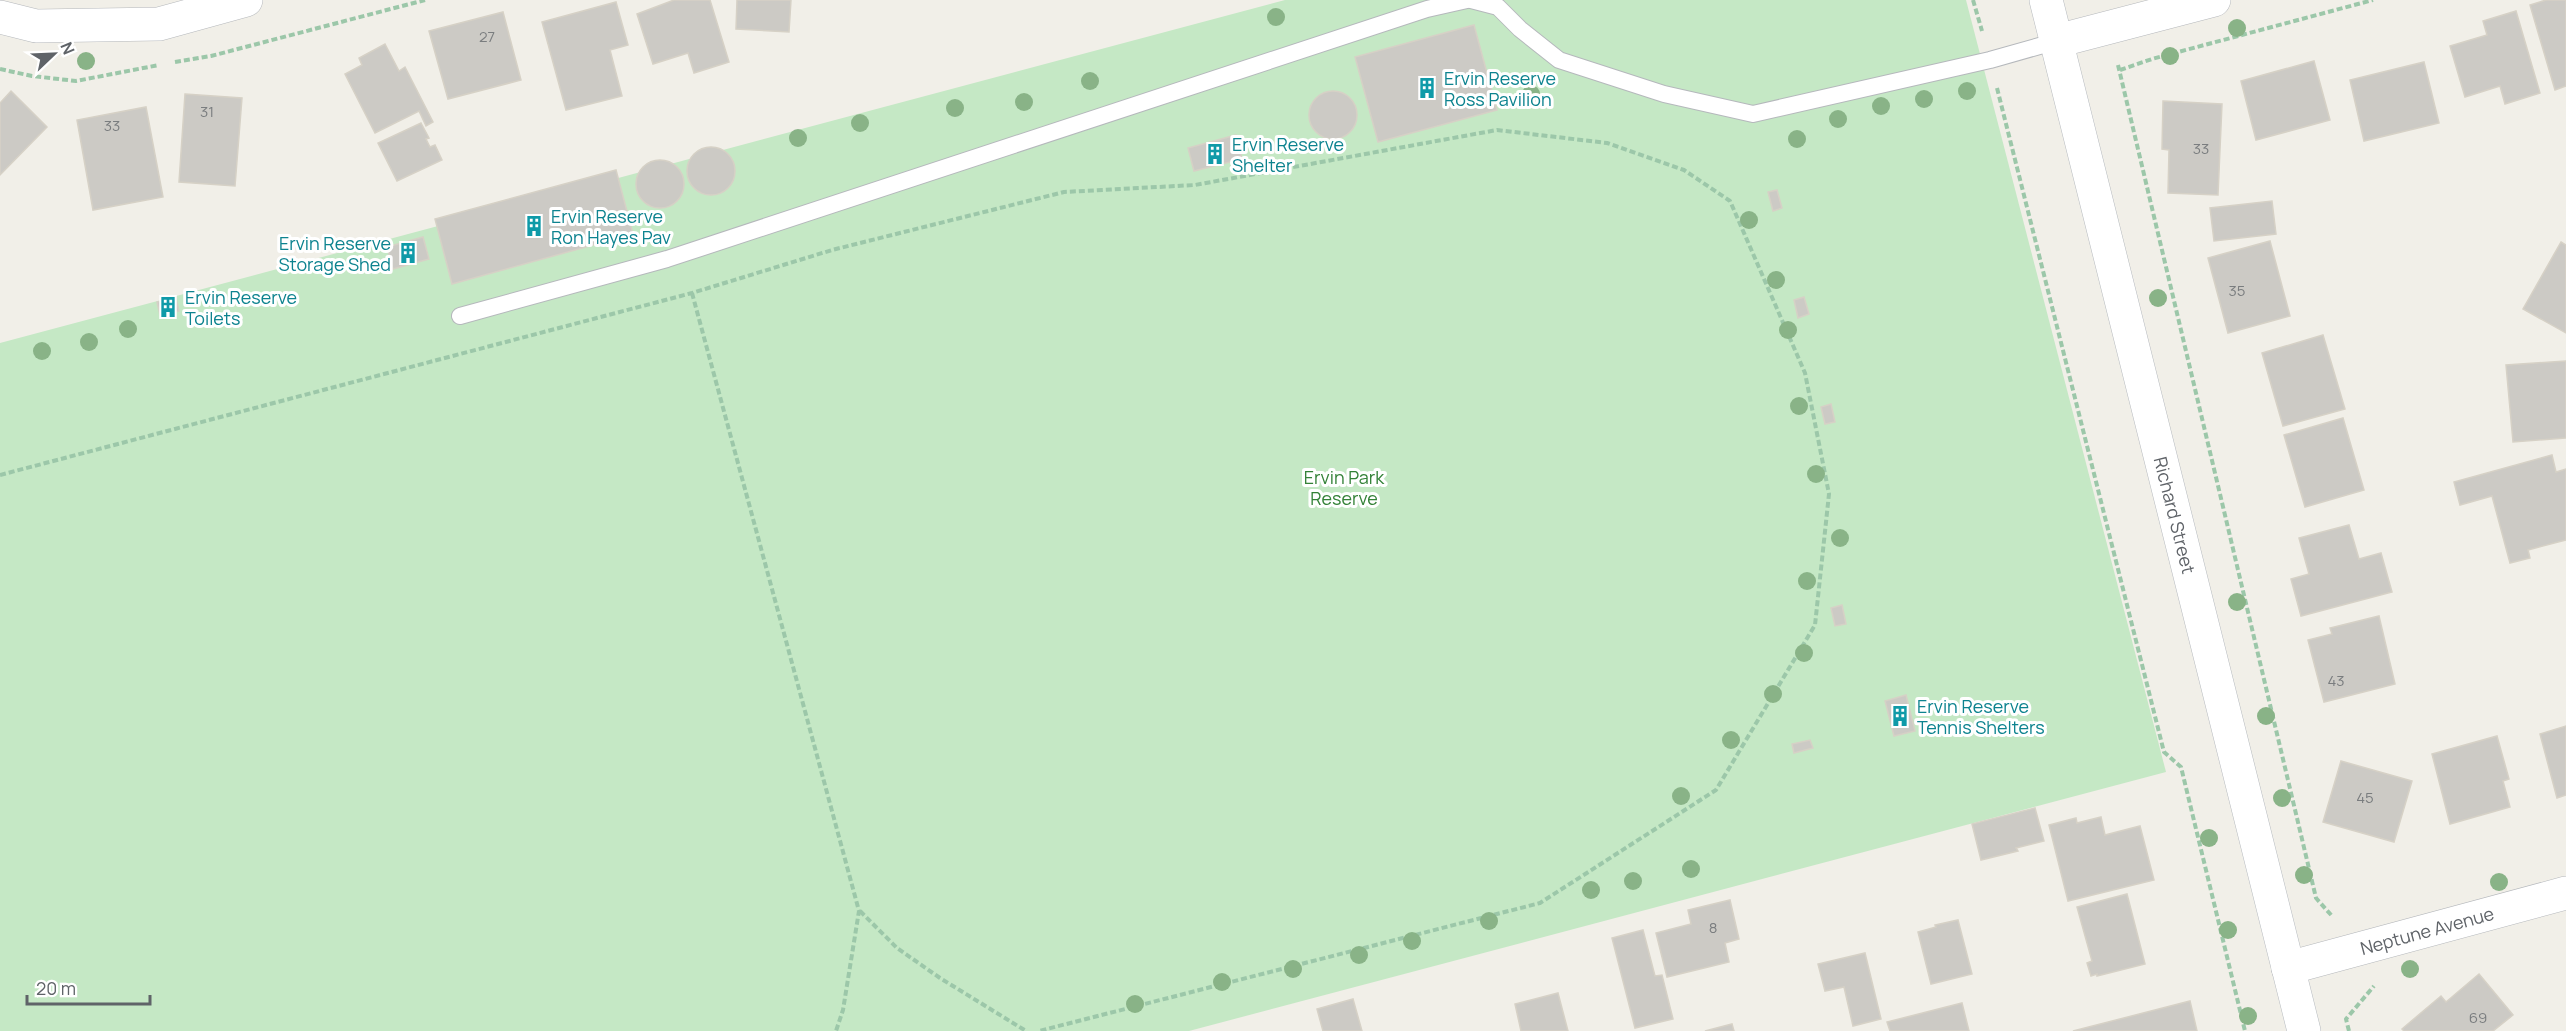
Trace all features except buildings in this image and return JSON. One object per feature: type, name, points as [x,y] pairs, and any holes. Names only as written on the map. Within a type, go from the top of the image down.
[{"type":"street","points":[[0,17],[36,26],[159,24],[246,0]]},
{"type":"street","name":"Richard Street","points":[[2046,0],[2304,1031]]},
{"type":"street","points":[[2057,41],[2214,0]]},
{"type":"street","name":"Neptune Avenue","points":[[2288,968],[2566,893]]},
{"type":"lane","points":[[460,316],[667,259],[1426,9],[1469,0],[1498,7],[1520,29],[1559,60],[1664,94],[1753,114],[1990,60],[2057,41]]},
{"type":"path","points":[[1973,0],[2164,752],[2181,767],[2245,1031]]},
{"type":"path","points":[[2120,70],[2373,0]]},
{"type":"path","points":[[2108,29],[2120,70],[2316,898],[2338,922]]},
{"type":"path","points":[[0,475],[692,293],[832,250],[1064,192],[1195,185],[1497,130],[1607,143],[1684,170],[1730,201],[1805,373],[1829,494],[1815,625],[1716,790],[1540,903],[1039,1031]]},
{"type":"path","points":[[692,293],[859,911],[843,1010],[836,1031]]},
{"type":"path","points":[[859,911],[897,948],[940,978],[1026,1031]]},
{"type":"path","points":[[2349,1031],[2346,1019],[2373,986],[2384,983]]},
{"type":"green space","name":"Ervin Park Reserve","points":[[1285,0],[1966,0],[2166,772],[1189,1031],[0,1031],[0,343]]},
{"type":"place","name":"Ervin Reserve Ross Pavilion","points":[[1427,88]]},
{"type":"place","name":"Ervin Reserve Shelter","points":[[1215,154]]},
{"type":"place","name":"Ervin Reserve Ron Hayes Pav","points":[[534,226]]},
{"type":"place","name":"Ervin Reserve Storage Shed","points":[[408,253]]},
{"type":"place","name":"Ervin Reserve Toilets","points":[[168,307]]},
{"type":"place","name":"Ervin Reserve Tennis Shelters","points":[[1900,716]]}]
